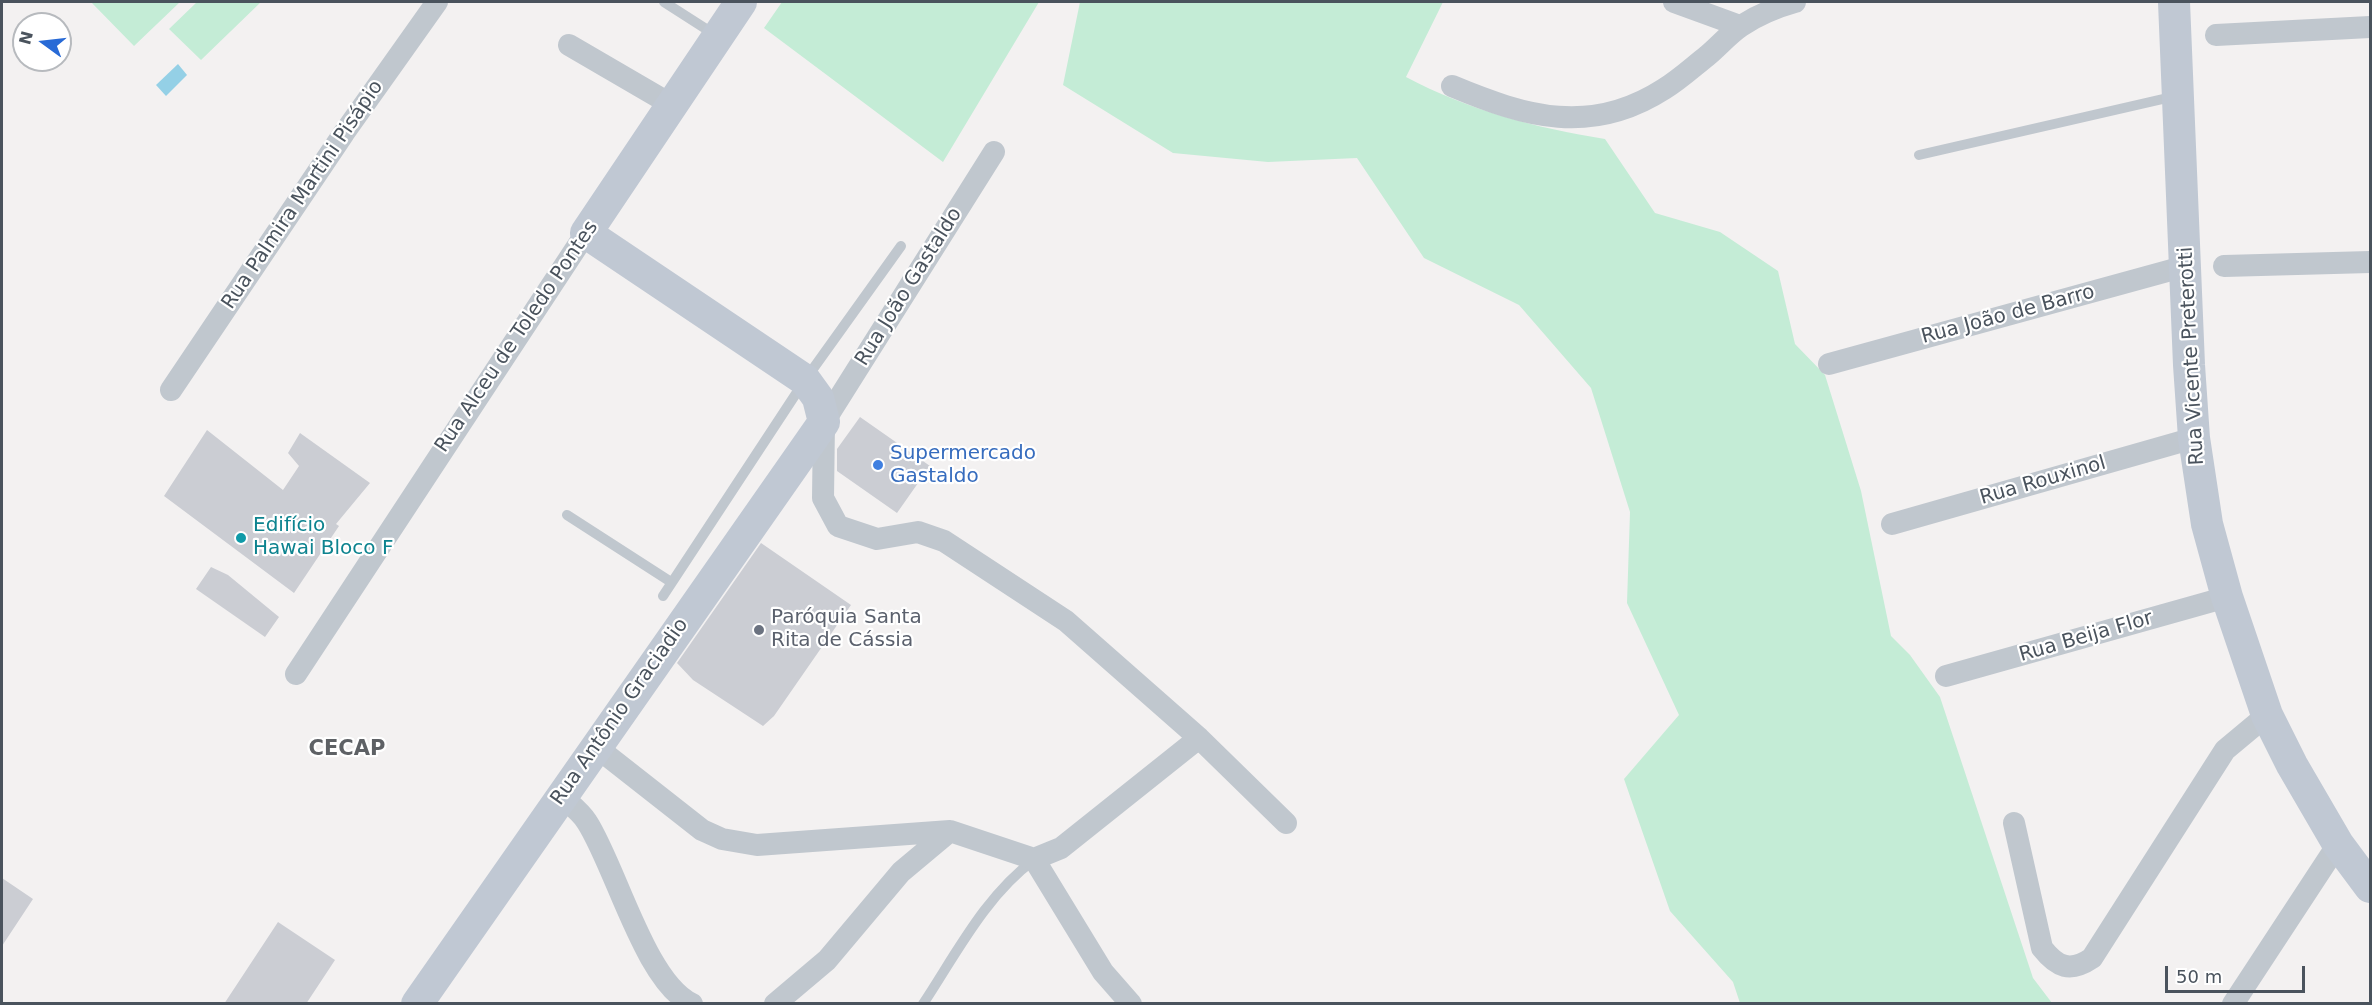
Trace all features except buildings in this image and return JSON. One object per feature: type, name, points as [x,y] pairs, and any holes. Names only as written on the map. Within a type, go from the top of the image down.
[{"type":"main road","name":"Rua Alceu de Toledo Pontes","points":[[586,233],[741,2]]},
{"type":"main road","name":"Rua Vicente Preterotti","points":[[2174,2],[2194,438],[2207,524],[2227,597],[2267,715],[2292,765],[2338,844],[2370,887]]},
{"type":"main road","points":[[586,233],[805,380],[818,398],[824,422]]},
{"type":"main road","name":"Rua Antônio Graciadio","points":[[417,1004],[595,746],[824,422]]},
{"type":"street","name":"Rua Palmira Martini Pisápio","points":[[171,390],[344,133],[437,2]]},
{"type":"street","points":[[1674,2],[1740,26]]},
{"type":"street","points":[[1452,86],[1502,106],[1549,117],[1587,119],[1616,113],[1664,90],[1740,26],[1777,7],[1795,2]]},
{"type":"street","points":[[2216,35],[2370,27]]},
{"type":"street","points":[[569,45],[672,105]]},
{"type":"street","name":"Rua João Gastaldo","points":[[824,422],[994,152]]},
{"type":"street","name":"Rua Alceu de Toledo Pontes","points":[[296,674],[586,233]]},
{"type":"street","points":[[2224,266],[2370,262]]},
{"type":"street","name":"Rua João de Barro","points":[[1829,364],[2186,266]]},
{"type":"street","points":[[824,422],[823,498],[838,526],[877,539],[918,532],[944,541],[1066,621],[1199,738],[1286,824]]},
{"type":"street","name":"Rua Rouxinol","points":[[1892,524],[2194,438]]},
{"type":"street","name":"Rua Beija Flor","points":[[1946,676],[2227,597]]},
{"type":"street","points":[[2014,823],[2042,948],[2052,961],[2065,966],[2080,966],[2092,958],[2225,750],[2267,715]]},
{"type":"street","points":[[1034,859],[1061,848],[1199,738]]},
{"type":"street","points":[[595,746],[702,830],[722,839],[757,845],[950,831],[1034,859],[1103,972],[1131,1004]]},
{"type":"street","points":[[561,795],[586,821],[656,967],[682,999],[692,1004]]},
{"type":"street","points":[[775,1004],[827,960],[901,872],[950,831]]},
{"type":"street","points":[[2233,1004],[2338,844]]},
{"type":"lane","points":[[664,2],[718,37]]},
{"type":"lane","points":[[1919,155],[2180,95]]},
{"type":"lane","points":[[663,596],[805,380],[901,246]]},
{"type":"lane","points":[[567,515],[671,582]]},
{"type":"lane","points":[[923,1004],[984,913],[1014,875],[1034,859]]},
{"type":"green space","points":[[91,2],[180,2],[134,46]]},
{"type":"green space","points":[[197,2],[261,2],[201,60],[169,29]]},
{"type":"green space","points":[[782,2],[1039,2],[943,162],[764,28]]},
{"type":"green space","points":[[1080,2],[1443,2],[1406,77],[1454,99],[1503,116],[1605,139],[1655,213],[1720,232],[1778,271],[1795,344],[1825,375],[1861,491],[1891,636],[1910,655],[1940,697],[2033,978],[2052,1003],[1740,1003],[1733,982],[1670,911],[1624,779],[1679,715],[1627,603],[1630,512],[1591,388],[1519,305],[1424,258],[1357,158],[1268,162],[1173,153],[1063,85]]},
{"type":"water","points":[[178,64],[187,75],[166,96],[156,85]]},
{"type":"place","name":"Supermercado Gastaldo","points":[[878,465]]},
{"type":"place","name":"Edifício Hawai Bloco F","points":[[241,538]]},
{"type":"place","name":"Paróquia Santa Rita de Cássia","points":[[759,630]]},
{"type":"district","name":"CECAP","points":[[347,750]]}]
